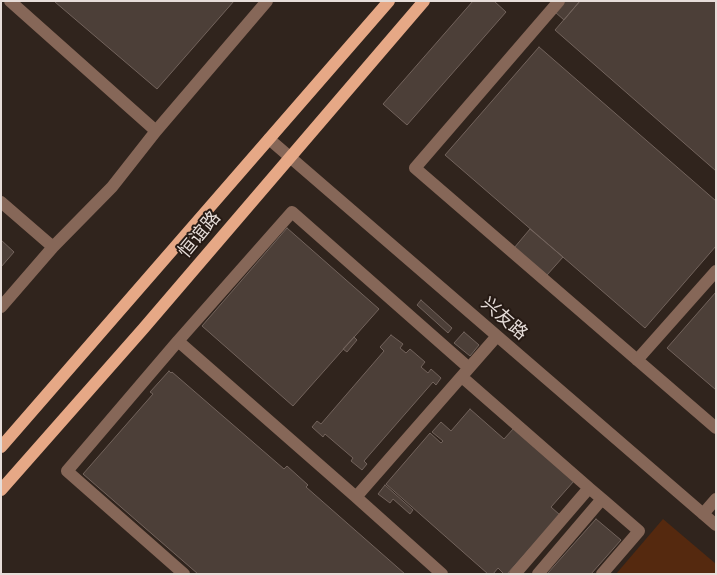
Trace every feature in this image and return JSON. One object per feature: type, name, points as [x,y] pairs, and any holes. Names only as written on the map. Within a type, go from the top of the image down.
[{"type":"main road","name":"恒谊路","points":[[1,447],[389,1]]},
{"type":"main road","name":"恒谊路","points":[[1,490],[143,329],[424,1]]},
{"type":"street","points":[[1,307],[53,247],[112,187],[156,131],[267,1]]},
{"type":"street","points":[[559,1],[415,168],[716,428]]},
{"type":"street","points":[[16,3],[156,131]]},
{"type":"street","name":"兴友路","points":[[269,139],[716,525]]},
{"type":"street","points":[[1,202],[53,247]]},
{"type":"street","points":[[184,574],[67,471],[292,212],[589,488],[639,531],[602,574]]},
{"type":"street","points":[[637,360],[716,271]]},
{"type":"street","points":[[356,497],[497,336]]},
{"type":"street","points":[[178,341],[442,574]]},
{"type":"street","points":[[515,574],[589,488]]},
{"type":"street","points":[[538,574],[602,499]]},
{"type":"street","points":[[703,514],[716,499]]},
{"type":"shaded area","points":[[663,519],[716,564],[716,574],[616,574]]},
{"type":"building","points":[[56,1],[234,1],[157,89]]},
{"type":"building","points":[[473,1],[494,1],[506,12],[407,125],[383,104]]},
{"type":"building","points":[[564,1],[580,1],[564,20],[555,12]]},
{"type":"building","points":[[580,1],[716,1],[716,171],[555,30]]},
{"type":"building","points":[[539,47],[716,201],[716,246],[645,328],[445,155]]},
{"type":"building","points":[[287,228],[379,309],[293,406],[202,326]]},
{"type":"building","points":[[530,229],[563,257],[547,275],[514,248]]},
{"type":"building","points":[[1,240],[14,252],[1,267]]},
{"type":"building","points":[[716,292],[716,390],[667,348]]},
{"type":"building","points":[[421,300],[452,328],[448,333],[417,305]]},
{"type":"building","points":[[464,332],[479,345],[470,356],[454,343]]},
{"type":"building","points":[[391,335],[403,344],[400,348],[406,353],[410,349],[425,362],[421,367],[428,373],[431,369],[441,378],[436,385],[433,382],[364,461],[367,464],[362,470],[351,461],[353,458],[325,434],[323,437],[312,427],[317,421],[321,424],[384,351],[380,347]]},
{"type":"building","points":[[354,337],[357,340],[347,352],[343,349]]},
{"type":"building","points":[[169,371],[284,469],[287,466],[308,485],[306,487],[405,574],[198,574],[83,474],[153,394],[150,392]]},
{"type":"building","points":[[470,409],[504,439],[514,428],[574,481],[551,507],[560,515],[507,574],[504,574],[498,568],[493,574],[488,574],[386,484],[430,433],[441,443],[443,441],[432,432],[441,422],[451,431]]},
{"type":"building","points":[[385,485],[413,510],[410,514],[393,499],[390,503],[378,494]]},
{"type":"building","points":[[596,519],[621,540],[591,574],[547,574]]}]
